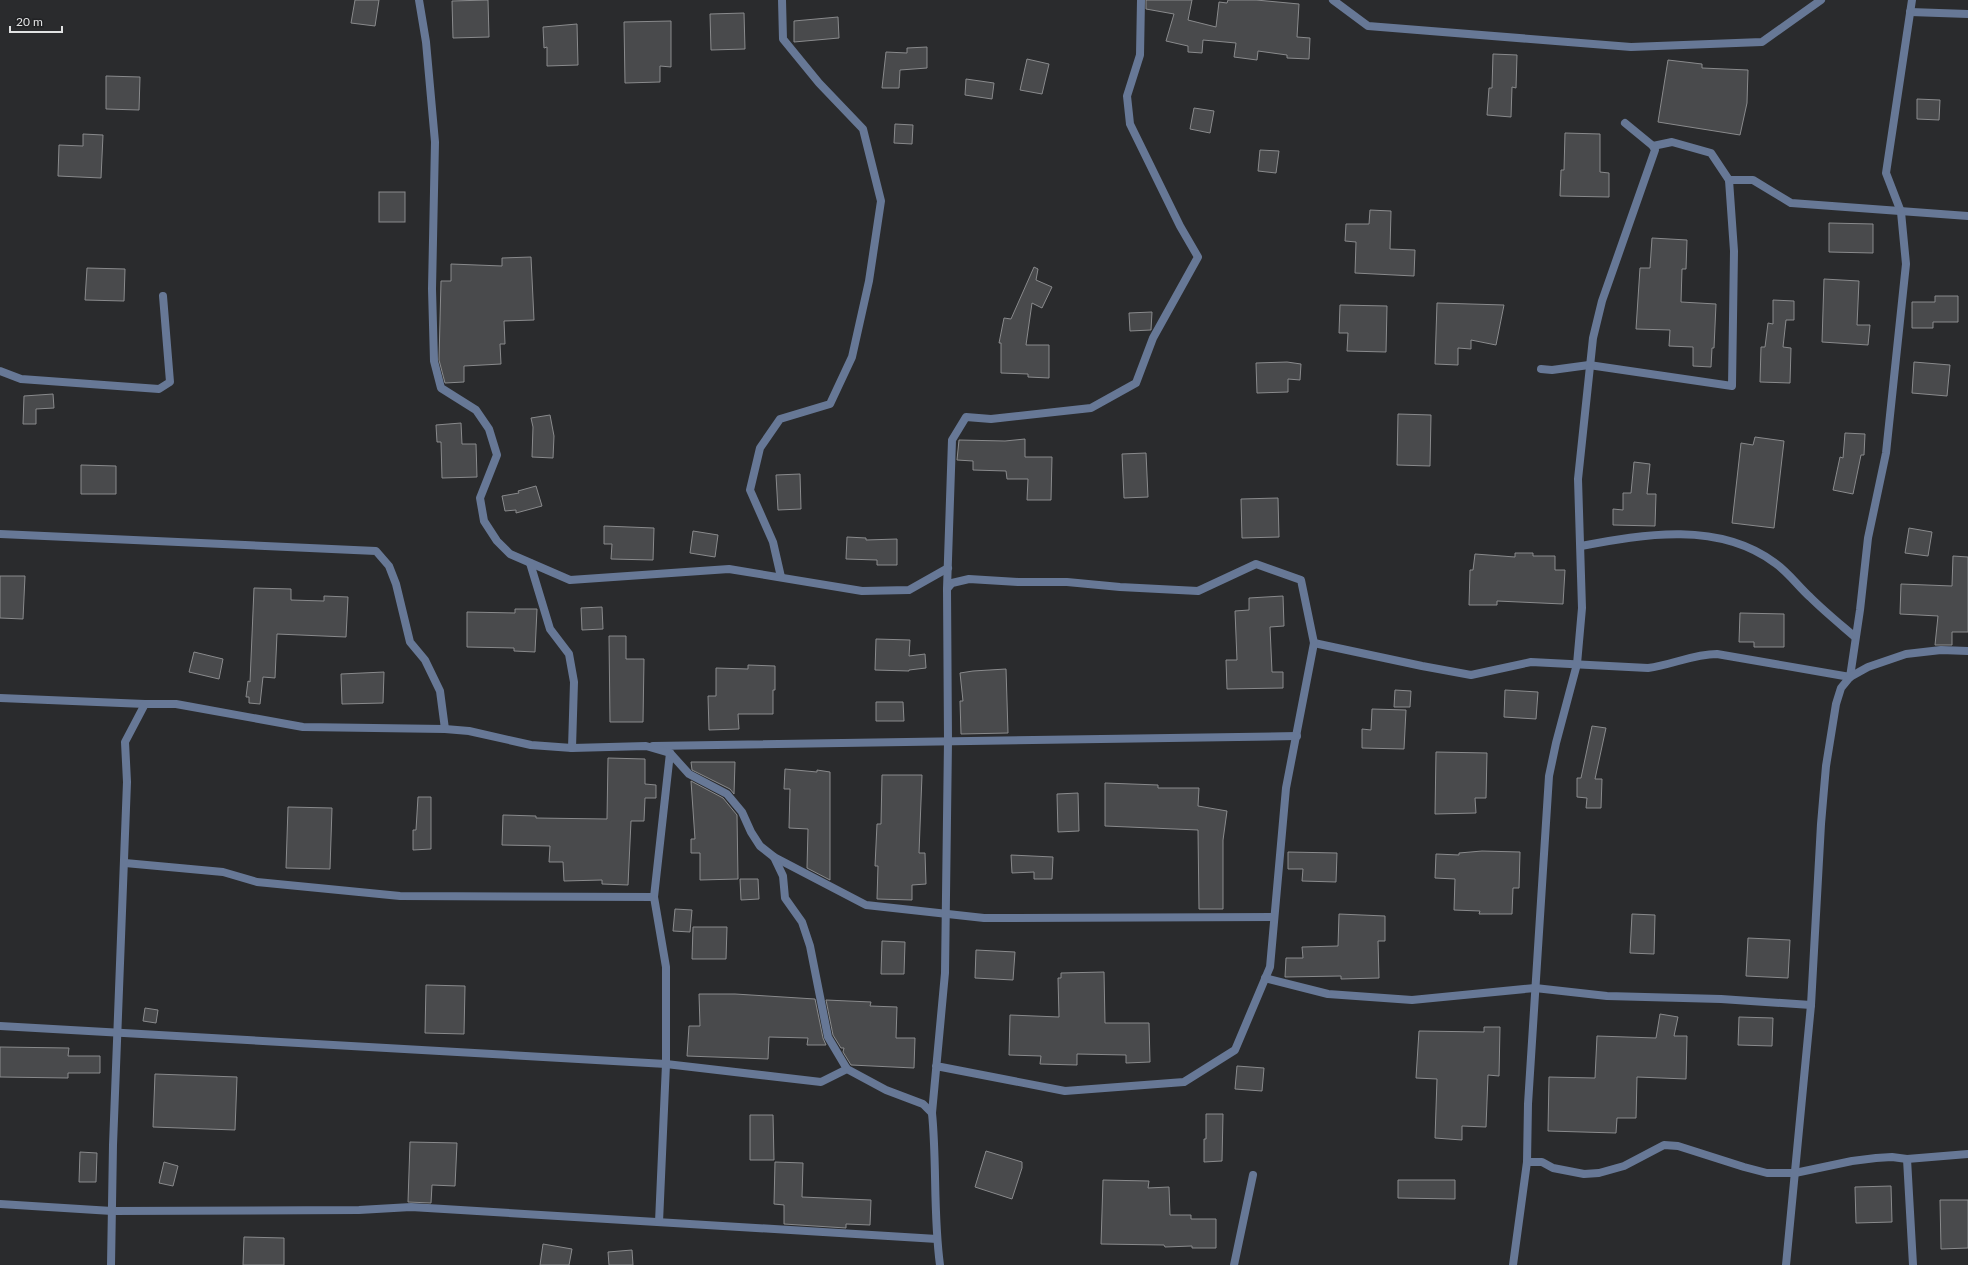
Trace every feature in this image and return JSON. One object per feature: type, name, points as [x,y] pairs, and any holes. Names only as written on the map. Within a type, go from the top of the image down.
[{"type":"street","points":[[419,0],[426,42],[435,142],[432,289],[434,361],[441,388],[476,410],[489,429],[497,454],[480,498],[484,521],[497,541],[510,554],[570,580],[729,569],[862,591],[909,590],[948,568]]},
{"type":"street","points":[[781,577],[772,542],[750,490],[760,448],[780,419],[830,404],[852,357],[868,281],[881,200],[863,129],[819,83],[783,39],[782,0]]},
{"type":"street","points":[[940,1265],[937,1239],[935,1138],[932,1113],[945,973],[948,741],[947,589],[952,440],[966,417],[991,419],[1091,408],[1136,383],[1153,338],[1198,257],[1180,226],[1130,124],[1127,96],[1140,55],[1141,0]]},
{"type":"street","points":[[1333,0],[1368,26],[1631,47],[1762,42],[1821,0]]},
{"type":"street","points":[[1850,677],[1860,610],[1868,538],[1877,500],[1888,438],[1906,264],[1901,212],[1886,173],[1912,0]]},
{"type":"street","points":[[1910,12],[1968,14]]},
{"type":"street","points":[[1513,1265],[1527,1162],[1528,1104],[1549,776],[1556,743],[1577,664],[1582,608],[1578,479],[1589,365],[1593,338],[1602,301],[1655,150],[1653,146],[1625,123]]},
{"type":"street","points":[[1541,368],[1552,370],[1589,365],[1732,386],[1734,251],[1729,180],[1711,153],[1672,142],[1653,146]]},
{"type":"street","points":[[1729,180],[1752,180],[1791,203],[1968,216]]},
{"type":"street","points":[[0,372],[21,379],[159,389],[170,382],[163,296]]},
{"type":"street","points":[[0,534],[376,551],[389,566],[396,584],[410,642],[425,660],[440,691],[445,729]]},
{"type":"street","points":[[1581,546],[1621,538],[1665,534],[1699,535],[1739,543],[1775,563],[1822,610],[1855,637]]},
{"type":"street","points":[[530,563],[550,629],[569,654],[574,682],[572,748]]},
{"type":"street","points":[[936,1066],[1065,1091],[1184,1082],[1235,1050],[1270,968],[1286,788],[1314,642],[1301,580],[1256,564],[1198,591],[1120,588],[1067,582],[1018,582],[969,579],[952,583],[947,589]]},
{"type":"street","points":[[1314,642],[1422,666],[1471,675],[1531,662],[1648,668],[1665,666],[1700,654],[1718,654],[1850,677]]},
{"type":"street","points":[[1786,1265],[1811,1005],[1816,892],[1826,766],[1836,704],[1841,688],[1850,677],[1868,667],[1906,654],[1940,650],[1968,652]]},
{"type":"street","points":[[0,698],[176,704],[303,727],[445,729],[469,731],[531,745],[572,748],[1297,736]]},
{"type":"street","points":[[111,1265],[113,1145],[125,863],[127,782],[125,742],[145,704]]},
{"type":"street","points":[[646,746],[670,753],[689,774],[727,794],[742,812],[751,832],[760,846],[774,857],[866,905],[984,918],[1274,916]]},
{"type":"street","points":[[659,1222],[666,1064],[666,968],[654,897],[670,753]]},
{"type":"street","points":[[774,857],[783,876],[786,898],[802,922],[810,946],[828,1037],[847,1069],[886,1090],[923,1104],[932,1113]]},
{"type":"street","points":[[125,863],[223,872],[256,882],[400,896],[654,897]]},
{"type":"street","points":[[1265,978],[1328,994],[1412,1000],[1535,988],[1607,996],[1721,999],[1811,1005]]},
{"type":"street","points":[[0,1026],[666,1064],[820,1082],[847,1069]]},
{"type":"street","points":[[1527,1162],[1542,1162],[1553,1168],[1584,1174],[1599,1173],[1624,1166],[1664,1145],[1678,1146],[1767,1173],[1795,1173],[1852,1161],[1876,1158],[1892,1157],[1908,1159],[1968,1154]]},
{"type":"street","points":[[1908,1159],[1913,1265]]},
{"type":"street","points":[[1234,1265],[1254,1176]]},
{"type":"street","points":[[0,1204],[112,1211],[351,1210],[412,1207],[937,1239]]},
{"type":"building","points":[[355,0],[379,0],[375,26],[351,23]]},
{"type":"building","points":[[488,0],[489,37],[453,38],[452,1]]},
{"type":"building","points":[[1146,0],[1192,0],[1188,20],[1216,27],[1219,2],[1227,3],[1228,0],[1256,0],[1299,4],[1297,37],[1310,38],[1309,59],[1287,58],[1287,55],[1258,51],[1257,60],[1234,57],[1236,43],[1203,40],[1202,53],[1188,52],[1188,46],[1166,41],[1174,14],[1146,9]]},
{"type":"building","points":[[744,13],[745,49],[711,50],[710,14]]},
{"type":"building","points":[[838,17],[839,38],[794,42],[794,21]]},
{"type":"building","points":[[671,21],[671,67],[660,66],[660,82],[625,83],[624,22]]},
{"type":"building","points":[[577,24],[578,65],[547,66],[547,47],[544,48],[543,27]]},
{"type":"building","points":[[927,47],[927,68],[900,70],[899,88],[882,88],[886,52],[907,53],[907,48]]},
{"type":"building","points":[[1493,54],[1517,55],[1516,88],[1512,87],[1511,117],[1487,115],[1489,88],[1492,88]]},
{"type":"building","points":[[1027,59],[1049,64],[1042,94],[1020,90]]},
{"type":"building","points":[[1668,60],[1702,64],[1702,68],[1748,70],[1747,103],[1740,135],[1658,122]]},
{"type":"building","points":[[106,76],[140,77],[139,110],[106,109]]},
{"type":"building","points":[[966,79],[994,83],[992,99],[965,95]]},
{"type":"building","points":[[1917,99],[1940,100],[1939,120],[1917,119]]},
{"type":"building","points":[[1194,108],[1214,111],[1210,133],[1190,129]]},
{"type":"building","points":[[895,124],[913,125],[912,144],[894,143]]},
{"type":"building","points":[[1565,133],[1600,134],[1600,172],[1609,173],[1609,197],[1560,196],[1561,170],[1564,170]]},
{"type":"building","points":[[83,134],[103,135],[101,178],[58,176],[59,145],[83,146]]},
{"type":"building","points":[[1260,150],[1279,151],[1276,173],[1258,171]]},
{"type":"building","points":[[379,192],[405,192],[405,222],[379,222]]},
{"type":"building","points":[[1370,210],[1391,211],[1390,249],[1415,250],[1414,276],[1355,273],[1356,242],[1345,241],[1346,224],[1369,224]]},
{"type":"building","points":[[1829,223],[1873,224],[1873,253],[1829,252]]},
{"type":"building","points":[[1652,238],[1687,240],[1686,269],[1682,269],[1681,302],[1716,304],[1714,348],[1712,348],[1711,367],[1693,366],[1693,347],[1669,346],[1670,330],[1636,329],[1640,268],[1650,268]]},
{"type":"building","points":[[531,257],[534,320],[504,321],[505,344],[500,344],[501,364],[464,366],[464,382],[445,383],[439,360],[441,281],[451,281],[451,264],[502,266],[502,258]]},
{"type":"building","points":[[1034,267],[1038,269],[1036,280],[1052,287],[1042,308],[1032,303],[1026,345],[1049,345],[1049,378],[1028,377],[1028,374],[1001,373],[1001,343],[999,343],[1004,318],[1011,319]]},
{"type":"building","points":[[87,268],[125,269],[124,301],[85,300]]},
{"type":"building","points":[[1824,279],[1859,281],[1857,325],[1870,325],[1868,345],[1822,342]]},
{"type":"building","points":[[1935,296],[1958,296],[1958,322],[1933,322],[1933,328],[1912,328],[1912,302],[1935,302]]},
{"type":"building","points":[[1773,300],[1794,301],[1794,320],[1786,320],[1783,347],[1791,348],[1790,383],[1760,382],[1761,347],[1765,347],[1768,323],[1773,324]]},
{"type":"building","points":[[1437,303],[1504,305],[1496,345],[1471,340],[1471,349],[1458,348],[1458,365],[1435,364]]},
{"type":"building","points":[[1340,305],[1387,306],[1386,352],[1347,351],[1348,333],[1339,333]]},
{"type":"building","points":[[1152,312],[1151,330],[1130,331],[1129,313]]},
{"type":"building","points":[[1287,362],[1301,364],[1300,380],[1288,379],[1288,392],[1257,393],[1256,363]]},
{"type":"building","points":[[1914,362],[1950,365],[1947,396],[1912,393]]},
{"type":"building","points":[[53,394],[54,408],[36,409],[36,424],[23,424],[24,396]]},
{"type":"building","points":[[1398,414],[1431,415],[1430,466],[1397,465]]},
{"type":"building","points":[[550,415],[554,436],[553,458],[532,457],[533,427],[531,418]]},
{"type":"building","points":[[461,423],[462,444],[476,444],[477,477],[442,478],[441,442],[437,442],[436,425]]},
{"type":"building","points":[[1845,433],[1865,434],[1864,455],[1861,455],[1853,494],[1833,490],[1840,457],[1843,458]]},
{"type":"building","points":[[1755,437],[1784,441],[1774,528],[1732,523],[1741,443],[1753,445]]},
{"type":"building","points":[[1025,439],[1025,457],[1052,457],[1051,500],[1027,500],[1028,479],[1007,479],[1006,471],[973,470],[973,461],[957,460],[959,440],[1005,441]]},
{"type":"building","points":[[1146,453],[1148,497],[1124,498],[1122,454]]},
{"type":"building","points":[[1634,462],[1650,464],[1647,494],[1656,494],[1655,526],[1613,525],[1613,509],[1623,510],[1623,493],[1631,493]]},
{"type":"building","points":[[81,465],[116,466],[116,494],[81,494]]},
{"type":"building","points":[[800,474],[801,509],[778,510],[776,475]]},
{"type":"building","points":[[536,486],[542,506],[516,513],[516,510],[505,511],[502,496],[519,493],[518,491]]},
{"type":"building","points":[[1278,498],[1279,537],[1242,538],[1241,499]]},
{"type":"building","points":[[604,526],[654,528],[653,560],[611,559],[612,544],[604,544]]},
{"type":"building","points":[[1909,528],[1932,532],[1928,556],[1905,553]]},
{"type":"building","points":[[693,531],[718,535],[715,557],[690,553]]},
{"type":"building","points":[[847,537],[866,538],[866,540],[897,539],[897,565],[877,565],[877,560],[846,559]]},
{"type":"building","points":[[1515,553],[1533,553],[1533,556],[1555,556],[1555,570],[1565,570],[1563,604],[1497,601],[1497,605],[1469,605],[1470,570],[1473,570],[1475,554],[1515,557]]},
{"type":"building","points":[[1953,556],[1968,557],[1968,632],[1952,632],[1952,645],[1935,645],[1938,616],[1900,614],[1901,584],[1952,586]]},
{"type":"building","points":[[0,576],[25,576],[23,619],[0,618]]},
{"type":"building","points":[[254,588],[291,589],[291,600],[324,601],[324,596],[348,597],[346,637],[277,634],[275,678],[263,677],[260,704],[249,703],[249,697],[246,697],[248,681],[250,682]]},
{"type":"building","points":[[1283,596],[1284,626],[1270,627],[1272,672],[1283,672],[1283,688],[1227,689],[1226,660],[1237,660],[1235,611],[1249,610],[1249,598]]},
{"type":"building","points":[[602,607],[603,629],[582,630],[581,608]]},
{"type":"building","points":[[515,609],[537,609],[535,652],[514,651],[514,648],[467,647],[467,612],[515,613]]},
{"type":"building","points":[[1740,613],[1784,614],[1784,647],[1754,647],[1754,642],[1739,642]]},
{"type":"building","points":[[609,636],[626,636],[626,659],[644,659],[643,722],[610,722]]},
{"type":"building","points":[[876,639],[910,640],[909,656],[925,654],[926,668],[909,671],[875,670]]},
{"type":"building","points":[[194,652],[223,659],[219,679],[189,672]]},
{"type":"building","points":[[748,665],[775,666],[773,714],[738,714],[739,729],[709,730],[708,696],[716,696],[716,668],[748,669]]},
{"type":"building","points":[[1006,669],[1008,733],[961,734],[960,701],[963,701],[960,673]]},
{"type":"building","points":[[384,672],[383,703],[342,704],[341,674]]},
{"type":"building","points":[[1395,690],[1411,691],[1410,707],[1394,707]]},
{"type":"building","points":[[1505,690],[1538,692],[1536,719],[1504,717]]},
{"type":"building","points":[[876,702],[903,702],[904,721],[876,721]]},
{"type":"building","points":[[1372,709],[1406,710],[1404,749],[1362,748],[1362,729],[1371,730]]},
{"type":"building","points":[[1592,726],[1606,728],[1595,779],[1602,779],[1601,808],[1586,808],[1587,798],[1577,797],[1577,778],[1581,778]]},
{"type":"building","points":[[1436,752],[1487,753],[1486,798],[1475,798],[1476,813],[1435,814]]},
{"type":"building","points":[[608,758],[645,759],[645,784],[656,785],[656,798],[645,798],[644,821],[631,821],[628,885],[602,884],[602,880],[564,881],[563,862],[549,862],[550,846],[502,845],[503,815],[536,816],[536,818],[607,819]]},
{"type":"building","points":[[691,762],[735,762],[734,794],[730,789],[692,770]]},
{"type":"building","points":[[785,769],[830,772],[830,880],[807,868],[808,829],[789,828],[790,789],[784,789]]},
{"type":"building","points":[[882,775],[922,775],[919,853],[925,853],[926,884],[912,885],[912,900],[877,899],[878,866],[875,866],[877,824],[881,824]]},
{"type":"building","points":[[691,781],[723,798],[737,815],[738,879],[700,880],[700,853],[691,853],[691,839],[695,839]]},
{"type":"building","points":[[1105,783],[1158,785],[1158,788],[1199,788],[1198,806],[1227,811],[1223,840],[1223,909],[1199,909],[1198,830],[1105,826]]},
{"type":"building","points":[[1078,793],[1079,831],[1058,832],[1057,794]]},
{"type":"building","points":[[418,797],[431,797],[431,849],[413,850],[413,830],[416,830]]},
{"type":"building","points":[[288,807],[332,808],[330,869],[286,868]]},
{"type":"building","points":[[1482,851],[1520,852],[1519,888],[1513,888],[1512,914],[1479,914],[1480,911],[1454,910],[1455,879],[1435,878],[1436,854],[1459,855],[1459,853]]},
{"type":"building","points":[[1288,852],[1337,853],[1336,882],[1302,881],[1303,869],[1288,869]]},
{"type":"building","points":[[1011,855],[1053,857],[1052,879],[1034,879],[1034,872],[1012,873]]},
{"type":"building","points":[[740,879],[758,879],[759,899],[741,900]]},
{"type":"building","points":[[675,909],[692,910],[690,932],[673,931]]},
{"type":"building","points":[[1339,914],[1385,916],[1385,941],[1378,941],[1379,978],[1341,979],[1341,976],[1285,977],[1286,958],[1303,958],[1302,947],[1338,946]]},
{"type":"building","points":[[1632,914],[1655,915],[1654,954],[1630,953]]},
{"type":"building","points":[[693,927],[727,927],[726,959],[692,959]]},
{"type":"building","points":[[1748,938],[1790,940],[1788,978],[1746,976]]},
{"type":"building","points":[[882,941],[905,942],[904,974],[881,974]]},
{"type":"building","points":[[976,950],[1015,952],[1013,980],[975,978]]},
{"type":"building","points":[[1104,972],[1105,1023],[1149,1023],[1150,1062],[1126,1063],[1126,1055],[1077,1054],[1077,1065],[1040,1064],[1041,1056],[1009,1055],[1010,1015],[1059,1017],[1058,978],[1061,978],[1061,973]]},
{"type":"building","points":[[426,985],[465,986],[464,1034],[425,1033]]},
{"type":"building","points":[[699,994],[735,994],[815,999],[823,1038],[826,1045],[807,1045],[808,1038],[769,1037],[768,1059],[687,1056],[689,1026],[700,1026]]},
{"type":"building","points":[[826,1000],[871,1002],[870,1006],[897,1007],[896,1038],[915,1038],[914,1068],[851,1065],[843,1052],[844,1048],[841,1048],[833,1035]]},
{"type":"building","points":[[145,1008],[158,1010],[156,1023],[143,1021]]},
{"type":"building","points":[[1660,1014],[1678,1017],[1674,1036],[1687,1036],[1686,1079],[1637,1077],[1636,1118],[1617,1118],[1616,1133],[1548,1131],[1549,1077],[1595,1078],[1597,1036],[1656,1038]]},
{"type":"building","points":[[1739,1017],[1773,1018],[1772,1046],[1738,1045]]},
{"type":"building","points":[[1484,1027],[1500,1027],[1499,1076],[1488,1075],[1486,1127],[1462,1126],[1462,1140],[1435,1138],[1437,1079],[1416,1078],[1419,1031],[1484,1032]]},
{"type":"building","points":[[0,1047],[69,1048],[68,1056],[100,1056],[100,1073],[68,1073],[68,1078],[0,1077]]},
{"type":"building","points":[[1237,1066],[1264,1068],[1262,1091],[1235,1089]]},
{"type":"building","points":[[155,1074],[237,1077],[235,1130],[153,1127]]},
{"type":"building","points":[[1206,1114],[1223,1114],[1222,1161],[1204,1162]]},
{"type":"building","points":[[750,1115],[773,1115],[774,1160],[750,1160]]},
{"type":"building","points":[[410,1142],[457,1143],[455,1186],[432,1185],[431,1203],[408,1202]]},
{"type":"building","points":[[986,1151],[1022,1162],[1022,1168],[1012,1199],[975,1187]]},
{"type":"building","points":[[80,1152],[97,1153],[96,1182],[79,1182]]},
{"type":"building","points":[[164,1162],[178,1166],[173,1186],[159,1183]]},
{"type":"building","points":[[775,1162],[803,1163],[802,1197],[871,1200],[870,1225],[846,1224],[846,1228],[784,1224],[784,1205],[774,1204]]},
{"type":"building","points":[[1103,1180],[1149,1181],[1148,1188],[1169,1187],[1170,1215],[1191,1215],[1191,1219],[1216,1219],[1216,1248],[1101,1244]]},
{"type":"building","points":[[1398,1180],[1455,1180],[1455,1199],[1398,1198]]},
{"type":"building","points":[[1891,1186],[1892,1222],[1856,1223],[1855,1187]]},
{"type":"building","points":[[1940,1200],[1968,1200],[1968,1248],[1941,1249]]},
{"type":"building","points":[[244,1237],[284,1238],[284,1265],[243,1265]]},
{"type":"building","points":[[543,1244],[572,1249],[569,1265],[540,1265]]},
{"type":"building","points":[[632,1250],[633,1265],[609,1265],[608,1252]]}]
